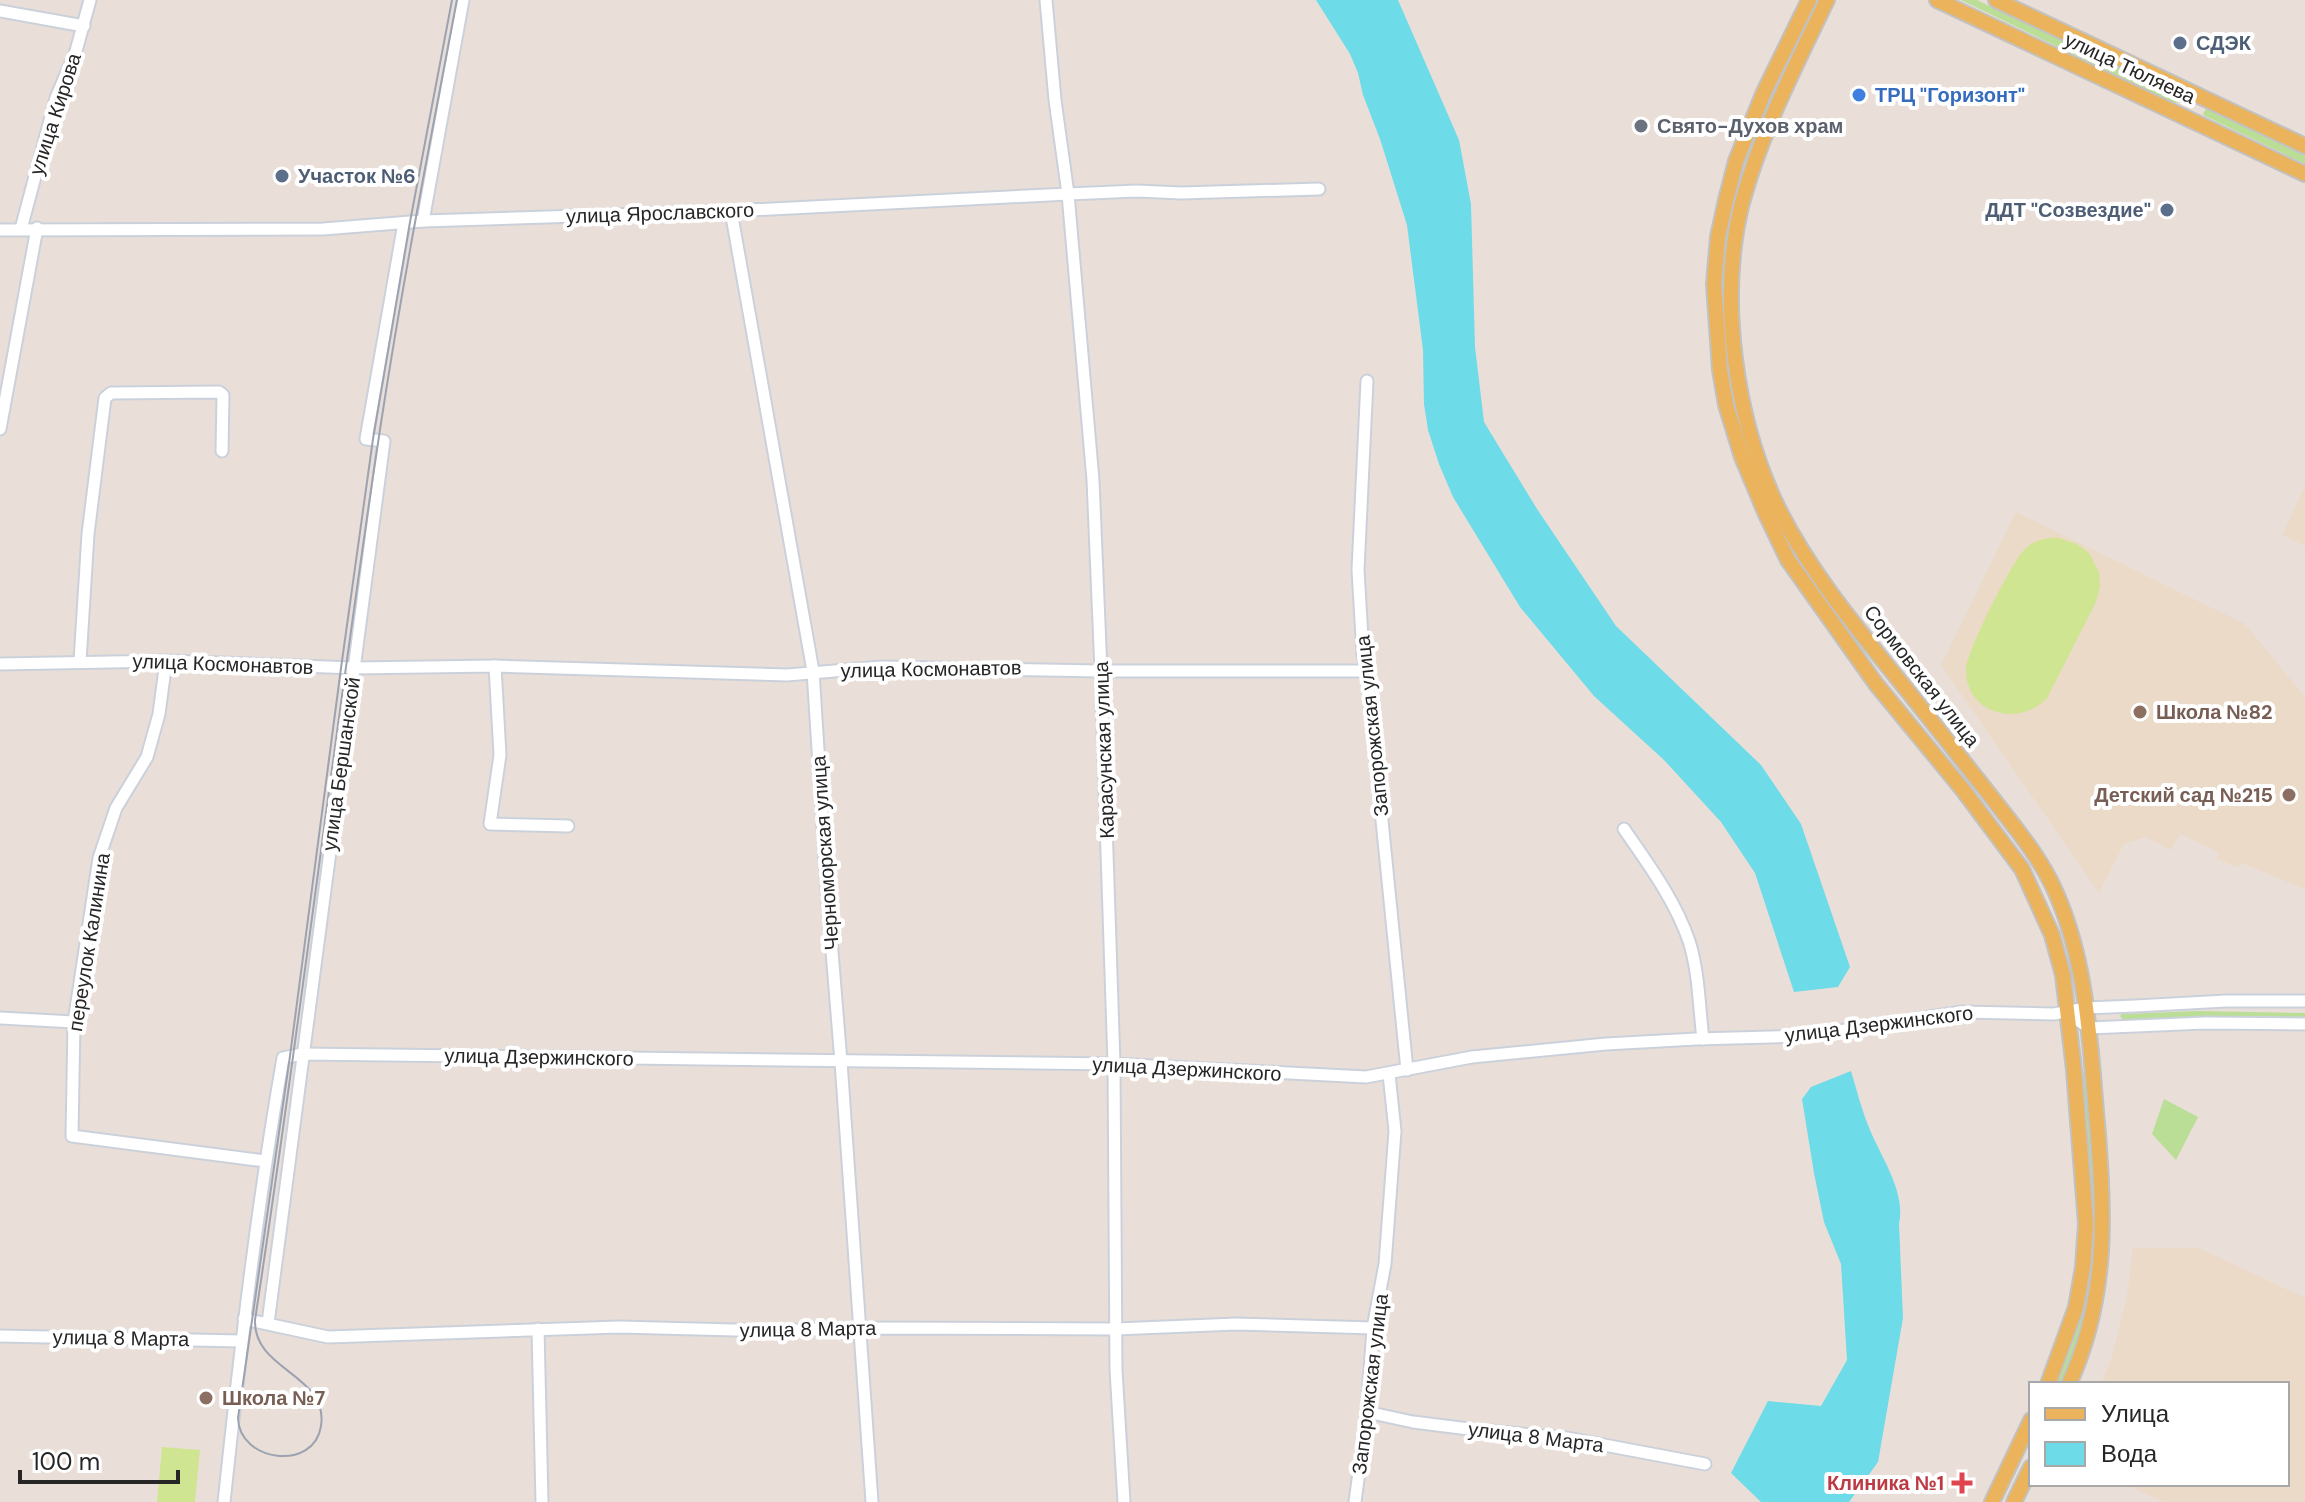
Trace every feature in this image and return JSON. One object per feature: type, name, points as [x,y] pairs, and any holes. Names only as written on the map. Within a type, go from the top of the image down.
[{"type":"main road","name":"Сормовская улица","points":[[1809,0],[1764,92],[1736,161],[1718,237],[1714,284],[1715,326],[1726,405],[1742,457],[1786,555],[1876,684],[1963,790],[2022,869],[2052,935],[2061,965],[2074,1070],[2086,1224],[2076,1307],[2049,1382]]},
{"type":"main road","name":"Сормовская улица","points":[[1827,0],[1760,146],[1742,204],[1731,290],[1734,349],[1742,397],[1754,448],[1778,506],[1801,547],[1869,643],[2034,852],[2056,892],[2070,931],[2078,959],[2089,1028],[2102,1179],[2101,1269],[2095,1307],[2070,1382]]},
{"type":"main road","name":"улица Тюляева","points":[[1937,0],[2305,174]]},
{"type":"main road","name":"улица Тюляева","points":[[1996,0],[2305,146]]},
{"type":"main road","points":[[1786,555],[1801,547]]},
{"type":"main road","points":[[1992,1502],[2029,1424]]},
{"type":"main road","points":[[2011,1462],[2029,1469]]},
{"type":"main road","points":[[2014,1502],[2029,1471]]},
{"type":"street","name":"улица Кирова","points":[[21,229],[56,98],[84,26],[90,0]]},
{"type":"street","points":[[423,221],[463,0]]},
{"type":"street","name":"Карасунская улица","points":[[1046,0],[1068,194],[1093,480],[1114,1064],[1116,1370],[1124,1502]]},
{"type":"street","points":[[0,11],[84,26]]},
{"type":"street","name":"улица Ярославского","points":[[0,230],[323,229],[423,221],[731,211],[1068,194],[1319,189]]},
{"type":"street","name":"Черноморская улица","points":[[731,211],[813,671],[872,1502]]},
{"type":"street","name":"улица Бершанской","points":[[268,1323],[384,441],[366,439],[404,223]]},
{"type":"street","points":[[0,429],[37,228]]},
{"type":"street","name":"Запорожская улица","points":[[1367,381],[1358,570],[1363,655],[1407,1070]]},
{"type":"street","points":[[80,661],[88,534],[105,398],[111,393],[219,392],[223,395],[222,451]]},
{"type":"street","name":"улица Космонавтов","points":[[0,664],[166,661],[354,668],[495,666],[787,675],[882,667],[1367,671]]},
{"type":"street","name":"переулок Калинина","points":[[166,661],[159,714],[147,757],[116,808],[99,858],[74,1022],[72,1136],[265,1161]]},
{"type":"street","points":[[495,666],[500,755],[490,824],[568,826]]},
{"type":"street","points":[[1624,829],[1659,882],[1689,943],[1695,967],[1703,1039]]},
{"type":"street","name":"улица Дзержинского","points":[[302,1054],[1114,1064],[1366,1077],[1472,1057],[1606,1044],[1807,1036],[1962,1012],[2067,1013],[2086,1008],[2226,1001],[2305,1001]]},
{"type":"street","points":[[2067,1013],[2089,1028],[2205,1023],[2305,1024]]},
{"type":"street","points":[[0,1018],[74,1022]]},
{"type":"street","points":[[224,1502],[265,1161],[283,1058],[302,1054]]},
{"type":"street","name":"Запорожская улица","points":[[1355,1502],[1367,1412],[1373,1328],[1385,1264],[1395,1131],[1389,1074]]},
{"type":"street","name":"улица 8 Марта","points":[[244,1319],[328,1337],[619,1327],[771,1331],[860,1328],[1116,1329],[1236,1324],[1373,1328]]},
{"type":"street","points":[[538,1329],[542,1502]]},
{"type":"street","name":"улица 8 Марта","points":[[0,1336],[241,1341]]},
{"type":"street","name":"улица 8 Марта","points":[[1367,1412],[1465,1429],[1567,1438],[1705,1464]]},
{"type":"shaded area","points":[[2305,486],[2305,546],[2282,535]]},
{"type":"shaded area","name":"Школа №82","points":[[2016,512],[2245,624],[2305,697],[2305,889],[2242,863],[2238,867],[2217,859],[2219,852],[2180,834],[2171,850],[2146,837],[2124,844],[2099,893],[1941,665]]},
{"type":"shaded area","points":[[2133,1248],[2199,1248],[2305,1298],[2305,1502],[2163,1502],[2129,1486],[2289,1486],[2289,1382],[2102,1382],[2111,1360],[2127,1296]]},
{"type":"green space","points":[[1961,0],[1977,0],[2177,96],[2182,102],[2174,103]]},
{"type":"green space","points":[[2206,109],[2305,154],[2305,164],[2205,116]]},
{"type":"green space","points":[[2059,538],[2077,544],[2089,553],[2099,572],[2100,587],[2096,602],[2047,698],[2023,712],[1996,712],[1984,706],[1968,685],[1966,670],[1973,646],[2010,571],[2025,549],[2037,541]]},
{"type":"green space","points":[[2198,1011],[2305,1013],[2305,1018],[2123,1020],[2120,1016]]},
{"type":"green space","points":[[2081,1073],[2085,1073],[2094,1192],[2092,1268],[2076,1345],[2062,1382],[2057,1382],[2083,1304]]},
{"type":"green space","points":[[2164,1099],[2198,1117],[2176,1160],[2152,1134]]},
{"type":"green space","points":[[162,1447],[200,1450],[195,1502],[157,1502]]},
{"type":"water","points":[[1316,0],[1398,0],[1459,140],[1471,204],[1475,347],[1484,422],[1537,509],[1616,626],[1761,765],[1801,824],[1850,967],[1838,987],[1794,992],[1755,873],[1721,822],[1664,760],[1594,696],[1520,607],[1453,497],[1428,430],[1423,350],[1407,225],[1358,73],[1350,54]]},
{"type":"water","points":[[1851,1071],[1867,1123],[1892,1176],[1900,1212],[1903,1318],[1878,1462],[1849,1502],[1761,1502],[1731,1473],[1768,1401],[1821,1406],[1847,1360],[1841,1264],[1824,1222],[1802,1099],[1811,1087]]},
{"type":"tram line","points":[[452,0],[373,439],[238,1418],[242,1433],[250,1444],[277,1456],[305,1450],[315,1441],[321,1426],[320,1409],[314,1395],[266,1351],[258,1337],[255,1320],[378,443],[405,277],[457,0]]},
{"type":"place","name":"СДЭК","points":[[2180,43]]},
{"type":"place","name":"ТРЦ \"Горизонт\"","points":[[1859,95]]},
{"type":"place","name":"Свято-Духов храм","points":[[1641,126]]},
{"type":"place","name":"Участок №6","points":[[282,176]]},
{"type":"place","name":"ДДТ \"Созвездие\"","points":[[2167,210]]},
{"type":"place","name":"Школа №82","points":[[2140,712]]},
{"type":"place","name":"Детский сад №215","points":[[2289,795]]},
{"type":"place","name":"Школа №7","points":[[206,1398]]},
{"type":"place","name":"Клиника №1","points":[[1962,1483]]}]
